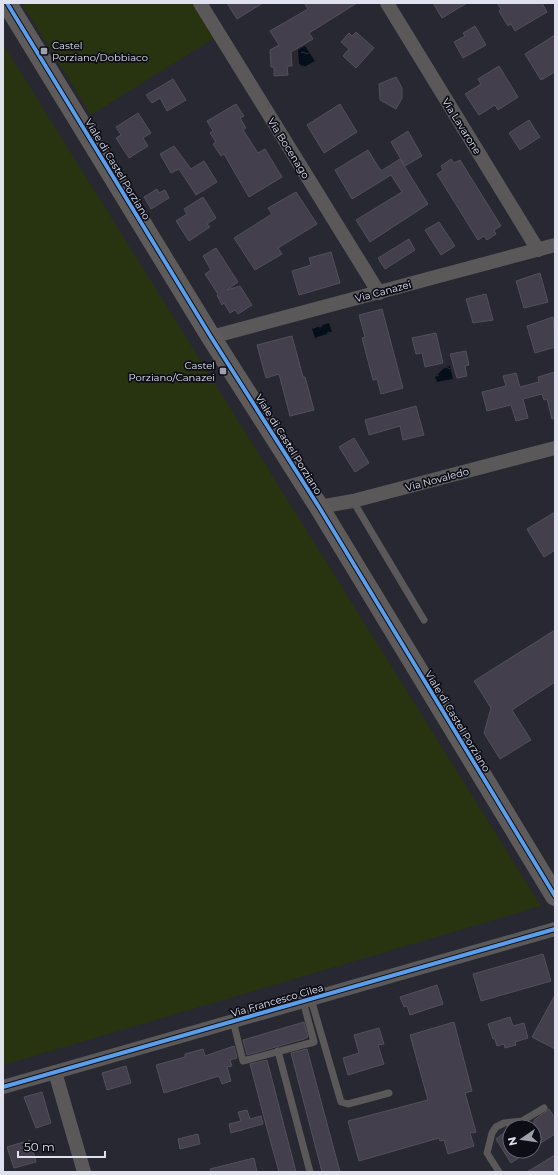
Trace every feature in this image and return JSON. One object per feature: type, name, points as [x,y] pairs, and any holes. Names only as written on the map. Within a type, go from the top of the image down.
[{"type":"street","name":"Via Bocenago","points":[[200,3],[379,293]]},
{"type":"street","name":"Via Lavarone","points":[[387,3],[538,250]]},
{"type":"street","name":"Viale di Castel Porziano","points":[[7,5],[211,337],[319,507],[555,896]]},
{"type":"street","name":"Via Canazei","points":[[211,337],[555,245]]},
{"type":"street","name":"Via Novaledo","points":[[319,507],[353,501],[555,448]]},
{"type":"street","name":"Via Francesco Cilea","points":[[3,1087],[555,929]]},
{"type":"street","points":[[55,1072],[84,1172]]},
{"type":"lane","points":[[353,501],[424,620]]},
{"type":"lane","points":[[232,1021],[243,1061],[314,1042],[307,1000]]},
{"type":"lane","points":[[307,1000],[341,1102],[348,1104],[390,1093]]},
{"type":"lane","points":[[278,1052],[310,1172]]},
{"type":"lane","points":[[499,1172],[487,1153],[492,1133],[496,1127],[504,1123],[522,1121],[544,1108]]},
{"type":"green space","points":[[26,3],[192,3],[214,38],[91,115],[23,5]]},
{"type":"green space","points":[[3,44],[541,906],[3,1065]]},
{"type":"water","points":[[305,46],[315,61],[304,67],[299,64],[298,50]]},
{"type":"water","points":[[329,323],[332,332],[315,338],[312,329]]},
{"type":"water","points":[[450,366],[453,379],[437,382],[435,377],[445,367]]},
{"type":"building","points":[[227,3],[263,3],[237,19]]},
{"type":"building","points":[[304,3],[357,3],[309,33],[313,39],[291,52],[292,66],[287,66],[288,75],[274,76],[274,67],[271,67],[270,50],[279,45],[270,31],[308,9]]},
{"type":"building","points":[[433,3],[467,3],[442,18]]},
{"type":"building","points":[[497,3],[542,3],[547,12],[515,31],[511,24],[508,26],[499,11],[501,9]]},
{"type":"building","points":[[475,26],[486,45],[463,58],[454,42],[465,36],[463,33]]},
{"type":"building","points":[[356,32],[374,48],[356,68],[343,56],[349,49],[341,42],[349,33],[352,36]]},
{"type":"building","points":[[555,35],[555,72],[541,80],[525,54]]},
{"type":"building","points":[[499,66],[518,97],[498,110],[495,105],[479,115],[465,94],[481,84],[478,79]]},
{"type":"building","points":[[396,77],[402,88],[402,98],[396,109],[380,100],[379,84]]},
{"type":"building","points":[[173,79],[186,100],[167,111],[160,98],[152,103],[146,95]]},
{"type":"building","points":[[236,104],[244,116],[240,118],[246,128],[243,130],[258,153],[265,149],[282,177],[249,197],[224,154],[221,156],[213,144],[216,142],[210,133],[213,131],[207,121]]},
{"type":"building","points":[[340,104],[357,132],[324,153],[307,125]]},
{"type":"building","points":[[138,113],[151,133],[143,138],[148,146],[129,158],[116,138],[121,135],[116,127]]},
{"type":"building","points":[[529,120],[540,137],[520,150],[509,133]]},
{"type":"building","points":[[408,131],[422,156],[405,166],[391,142]]},
{"type":"building","points":[[174,146],[191,169],[204,161],[217,182],[196,195],[179,169],[171,173],[160,154]]},
{"type":"building","points":[[368,150],[381,171],[400,159],[428,204],[370,242],[356,220],[402,192],[391,175],[352,199],[335,170]]},
{"type":"building","points":[[451,159],[454,163],[460,160],[501,226],[494,230],[496,234],[487,240],[484,236],[478,240],[437,174],[443,170],[441,166]]},
{"type":"building","points":[[157,189],[159,193],[165,190],[169,198],[151,209],[144,197]]},
{"type":"building","points":[[296,192],[317,224],[278,248],[282,254],[255,270],[234,238],[272,214],[268,208]]},
{"type":"building","points":[[203,197],[216,218],[207,224],[210,227],[189,241],[176,221],[187,214],[184,209]]},
{"type":"building","points":[[439,222],[455,246],[441,255],[425,230]]},
{"type":"building","points":[[409,239],[415,250],[385,269],[378,258]]},
{"type":"building","points":[[216,248],[238,282],[227,290],[240,286],[252,305],[238,314],[235,310],[230,313],[224,303],[222,305],[217,295],[218,294],[205,274],[211,270],[203,256]]},
{"type":"building","points":[[331,252],[340,283],[299,295],[292,271],[311,265],[309,258]]},
{"type":"building","points":[[540,273],[548,302],[524,308],[516,281]]},
{"type":"building","points":[[486,294],[493,320],[473,323],[466,299]]},
{"type":"building","points":[[382,309],[403,388],[381,394],[377,379],[373,380],[362,338],[365,337],[359,315]]},
{"type":"building","points":[[553,317],[555,347],[535,353],[527,326]]},
{"type":"building","points":[[436,333],[443,363],[425,367],[422,353],[416,354],[412,338]]},
{"type":"building","points":[[292,336],[314,410],[290,416],[279,374],[266,378],[257,345]]},
{"type":"building","points":[[466,351],[469,365],[465,366],[467,376],[457,378],[450,354]]},
{"type":"building","points":[[555,372],[555,418],[552,419],[547,399],[544,400],[542,394],[523,399],[528,418],[516,421],[511,405],[487,411],[482,392],[506,386],[503,376],[516,373],[520,387],[539,382],[538,377]]},
{"type":"building","points":[[416,406],[424,435],[403,440],[400,426],[369,435],[365,420]]},
{"type":"building","points":[[354,438],[369,463],[355,472],[339,447]]},
{"type":"building","points":[[555,512],[555,550],[544,557],[527,529]]},
{"type":"building","points":[[555,630],[555,682],[512,710],[531,740],[500,759],[484,733],[491,708],[474,681]]},
{"type":"building","points":[[543,954],[551,981],[481,1001],[473,974]]},
{"type":"building","points":[[437,985],[443,1004],[410,1015],[407,1006],[404,1007],[400,997]]},
{"type":"building","points":[[555,995],[555,1049],[532,1037]]},
{"type":"building","points":[[510,1017],[513,1026],[524,1023],[528,1038],[515,1042],[516,1045],[505,1048],[504,1044],[497,1046],[488,1024]]},
{"type":"building","points":[[304,1022],[308,1037],[247,1055],[243,1040]]},
{"type":"building","points":[[454,1022],[472,1091],[465,1093],[476,1132],[470,1133],[474,1146],[448,1154],[444,1140],[440,1141],[439,1138],[359,1161],[348,1121],[428,1100],[410,1035]]},
{"type":"building","points":[[379,1028],[384,1044],[378,1045],[384,1064],[348,1075],[343,1058],[359,1053],[354,1035]]},
{"type":"building","points":[[234,1046],[237,1058],[230,1060],[232,1066],[227,1067],[231,1081],[222,1084],[219,1076],[164,1093],[156,1065],[185,1057],[185,1054],[203,1049],[205,1056]]},
{"type":"building","points":[[307,1049],[340,1172],[322,1172],[291,1053]]},
{"type":"building","points":[[267,1060],[296,1172],[279,1172],[250,1064]]},
{"type":"building","points":[[126,1066],[131,1083],[107,1090],[102,1073]]},
{"type":"building","points":[[42,1092],[51,1123],[36,1128],[24,1097]]},
{"type":"building","points":[[549,1109],[555,1118],[555,1134],[542,1142],[542,1119],[535,1119]]},
{"type":"building","points":[[247,1110],[250,1119],[261,1116],[263,1124],[231,1133],[229,1124],[241,1121],[238,1112]]},
{"type":"building","points":[[198,1134],[200,1144],[180,1149],[178,1139]]},
{"type":"building","points":[[502,1134],[502,1149],[496,1139]]},
{"type":"building","points":[[30,1140],[36,1162],[14,1168],[7,1147]]},
{"type":"building","points":[[555,1155],[555,1172],[527,1172]]},
{"type":"building","points":[[254,1158],[257,1172],[211,1172],[210,1169]]},
{"type":"building","points":[[508,1159],[517,1159],[511,1163]]},
{"type":"cycle path","points":[[7,3],[211,337],[319,507],[555,896]]},
{"type":"cycle path","points":[[3,1087],[555,929]]},
{"type":"place","name":"Castel Porziano/Dobbiaco","points":[[44,51]]},
{"type":"place","name":"Castel Porziano/Canazei","points":[[223,371]]}]
